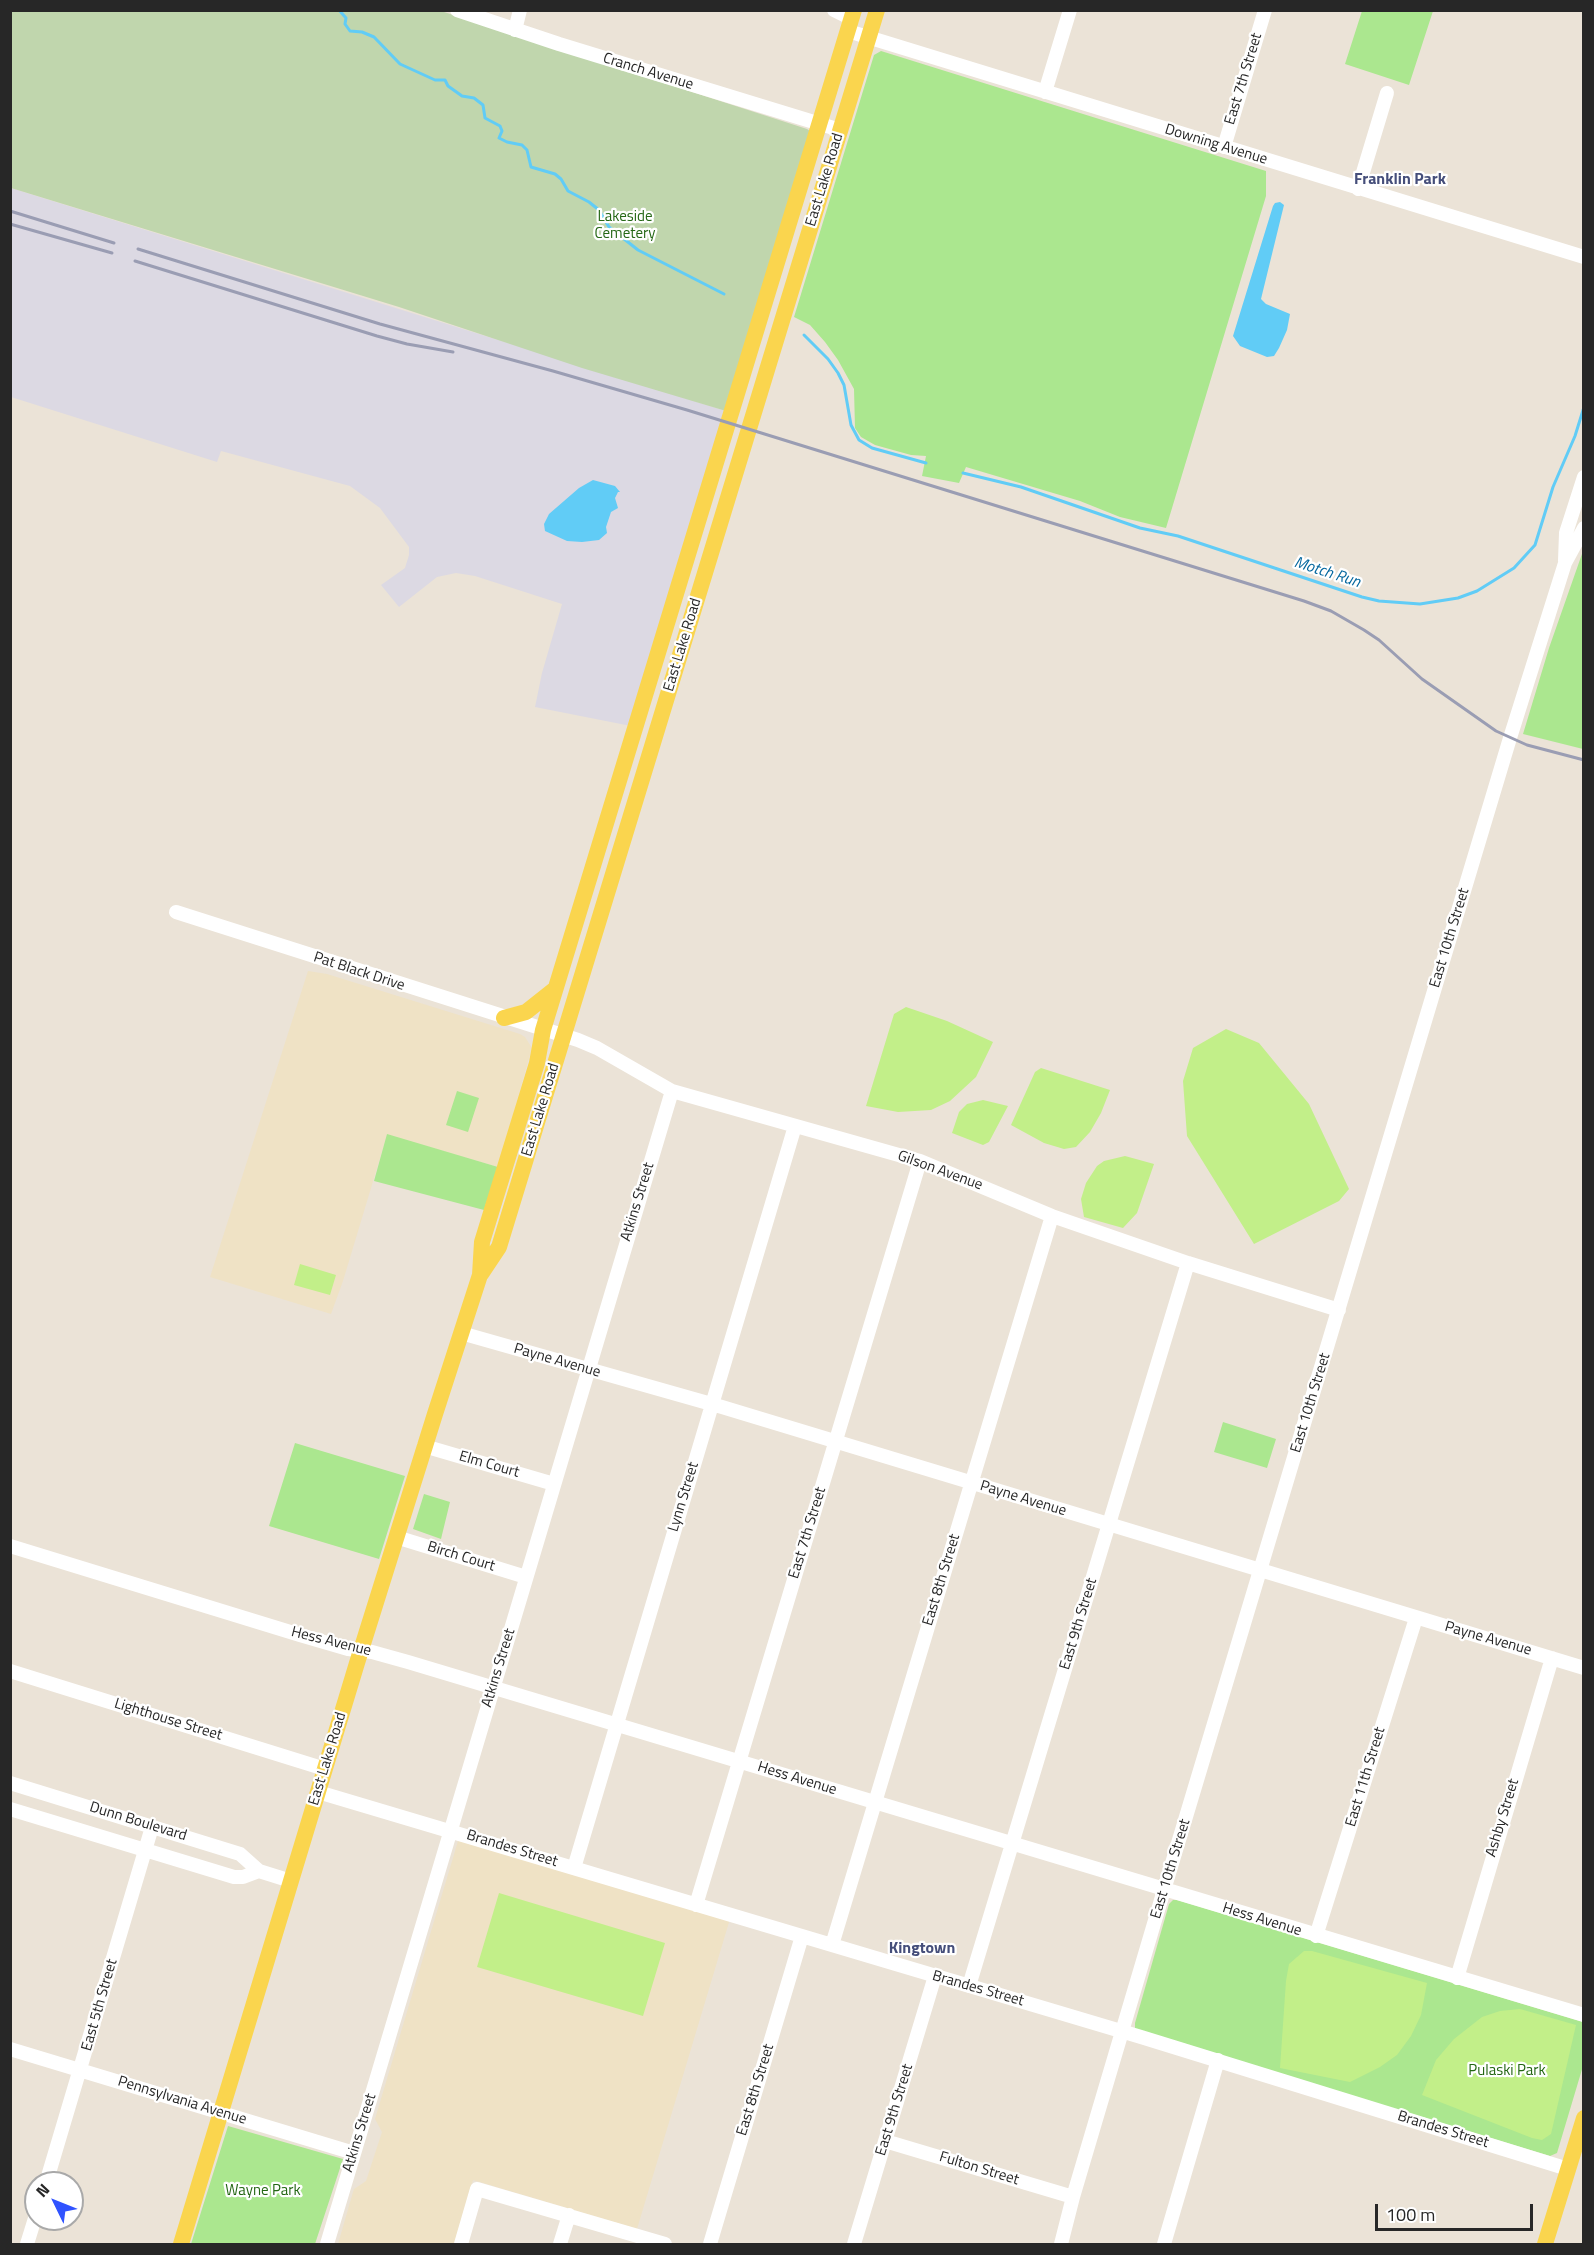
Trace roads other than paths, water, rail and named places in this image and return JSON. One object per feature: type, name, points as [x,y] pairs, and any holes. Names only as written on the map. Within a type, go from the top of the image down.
[{"type":"main road","name":"East Lake Road","points":[[480,1275],[499,1247],[877,10]]},
{"type":"main road","name":"East Lake Road","points":[[181,2244],[424,1446],[480,1275],[482,1242],[537,1063],[543,1030],[851,20]]},
{"type":"main road","points":[[504,1018],[526,1012],[556,988]]},
{"type":"main road","points":[[1545,2244],[1584,2118]]},
{"type":"street","name":"Cranch Avenue","points":[[457,10],[840,130]]},
{"type":"street","points":[[515,30],[520,10]]},
{"type":"street","name":"Downing Avenue","points":[[834,10],[851,20],[868,38],[1584,257]]},
{"type":"street","points":[[1045,92],[1070,10]]},
{"type":"street","name":"East 7th Street","points":[[1224,147],[1265,10]]},
{"type":"street","points":[[1358,189],[1387,93]]},
{"type":"street","name":"East 10th Street","points":[[1565,563],[1566,533],[1584,477]]},
{"type":"street","name":"East 10th Street","points":[[1061,2244],[1164,1890],[1510,738],[1565,563],[1584,528]]},
{"type":"street","name":"Pat Black Drive","points":[[176,912],[543,1030]]},
{"type":"street","name":"Gilson Avenue","points":[[543,1030],[591,1045],[672,1091],[920,1161],[1052,1216],[1188,1263],[1339,1310]]},
{"type":"street","name":"Atkins Street","points":[[327,2244],[672,1091]]},
{"type":"street","name":"Lynn Street","points":[[574,1868],[795,1126]]},
{"type":"street","name":"East 7th Street","points":[[696,1905],[920,1161]]},
{"type":"street","name":"East 8th Street","points":[[832,1945],[1052,1216]]},
{"type":"street","name":"East 9th Street","points":[[969,1986],[1188,1263]]},
{"type":"street","name":"Payne Avenue","points":[[461,1333],[712,1405],[1584,1668]]},
{"type":"street","name":"Elm Court","points":[[424,1446],[554,1484]]},
{"type":"street","name":"Birch Court","points":[[396,1537],[526,1577]]},
{"type":"street","name":"Hess Avenue","points":[[10,1546],[310,1638],[348,1649],[372,1652],[1584,2015]]},
{"type":"street","name":"East 11th Street","points":[[1316,1936],[1416,1618]]},
{"type":"street","name":"Ashby Street","points":[[1457,1978],[1552,1658]]},
{"type":"street","name":"Lighthouse Street","points":[[10,1671],[325,1768]]},
{"type":"street","points":[[10,1804],[13,1784]]},
{"type":"street","name":"Dunn Boulevard","points":[[13,1784],[240,1854],[259,1871],[291,1881]]},
{"type":"street","name":"Brandes Street","points":[[318,1792],[1218,2060],[1568,2169]]},
{"type":"street","name":"Dunn Boulevard","points":[[10,1809],[234,1877],[243,1877],[259,1871]]},
{"type":"street","name":"East 5th Street","points":[[50,2171],[152,1827]]},
{"type":"street","name":"East 8th Street","points":[[710,2244],[802,1936]]},
{"type":"street","name":"East 9th Street","points":[[854,2244],[935,1976]]},
{"type":"street","name":"Pennsylvania Avenue","points":[[10,2049],[354,2153]]},
{"type":"street","points":[[1164,2244],[1218,2060]]},
{"type":"street","name":"Fulton Street","points":[[885,2140],[1073,2197]]},
{"type":"street","points":[[461,2244],[477,2189],[660,2244]]},
{"type":"street","points":[[560,2244],[569,2216]]},
{"type":"water","points":[[1280,202],[1284,205],[1261,299],[1266,304],[1290,314],[1287,330],[1279,348],[1274,356],[1267,357],[1240,346],[1233,336],[1273,206]]},
{"type":"water","points":[[593,480],[615,486],[620,492],[615,498],[618,508],[611,512],[606,527],[607,533],[599,540],[582,542],[567,541],[545,531],[544,524],[549,514],[579,488]]},
{"type":"waterway","name":"Motch Run","points":[[339,10],[346,18],[345,24],[350,31],[362,32],[374,37],[400,64],[435,80],[445,80],[448,86],[462,96],[474,98],[483,105],[485,118],[500,126],[502,131],[499,138],[522,145],[527,150],[531,167],[555,174],[568,191],[599,210],[609,227],[638,250],[724,294]]},
{"type":"waterway","name":"Motch Run","points":[[804,335],[828,359],[838,373],[844,385],[851,425],[859,440],[872,448],[926,463]]},
{"type":"waterway","name":"Motch Run","points":[[963,473],[1021,487],[1140,528],[1178,536],[1362,597],[1379,601],[1420,604],[1458,598],[1477,591],[1514,568],[1535,545],[1553,487],[1575,436],[1584,407]]},
{"type":"railway","points":[[10,211],[114,243]]},
{"type":"railway","points":[[10,224],[112,253]]},
{"type":"railway","points":[[138,249],[380,324],[687,410],[1304,601],[1331,611],[1379,640],[1422,679],[1496,731],[1527,745],[1584,760]]},
{"type":"railway","points":[[135,261],[377,336],[453,352]]},
{"type":"district","name":"Franklin Park","points":[[1400,180]]},
{"type":"district","name":"Kingtown","points":[[922,1949]]},
{"type":"park label","name":"Lakeside Cemetery","points":[[625,226]]},
{"type":"park label","name":"Pulaski Park","points":[[1507,2071]]},
{"type":"park label","name":"Wayne Park","points":[[263,2191]]}]
